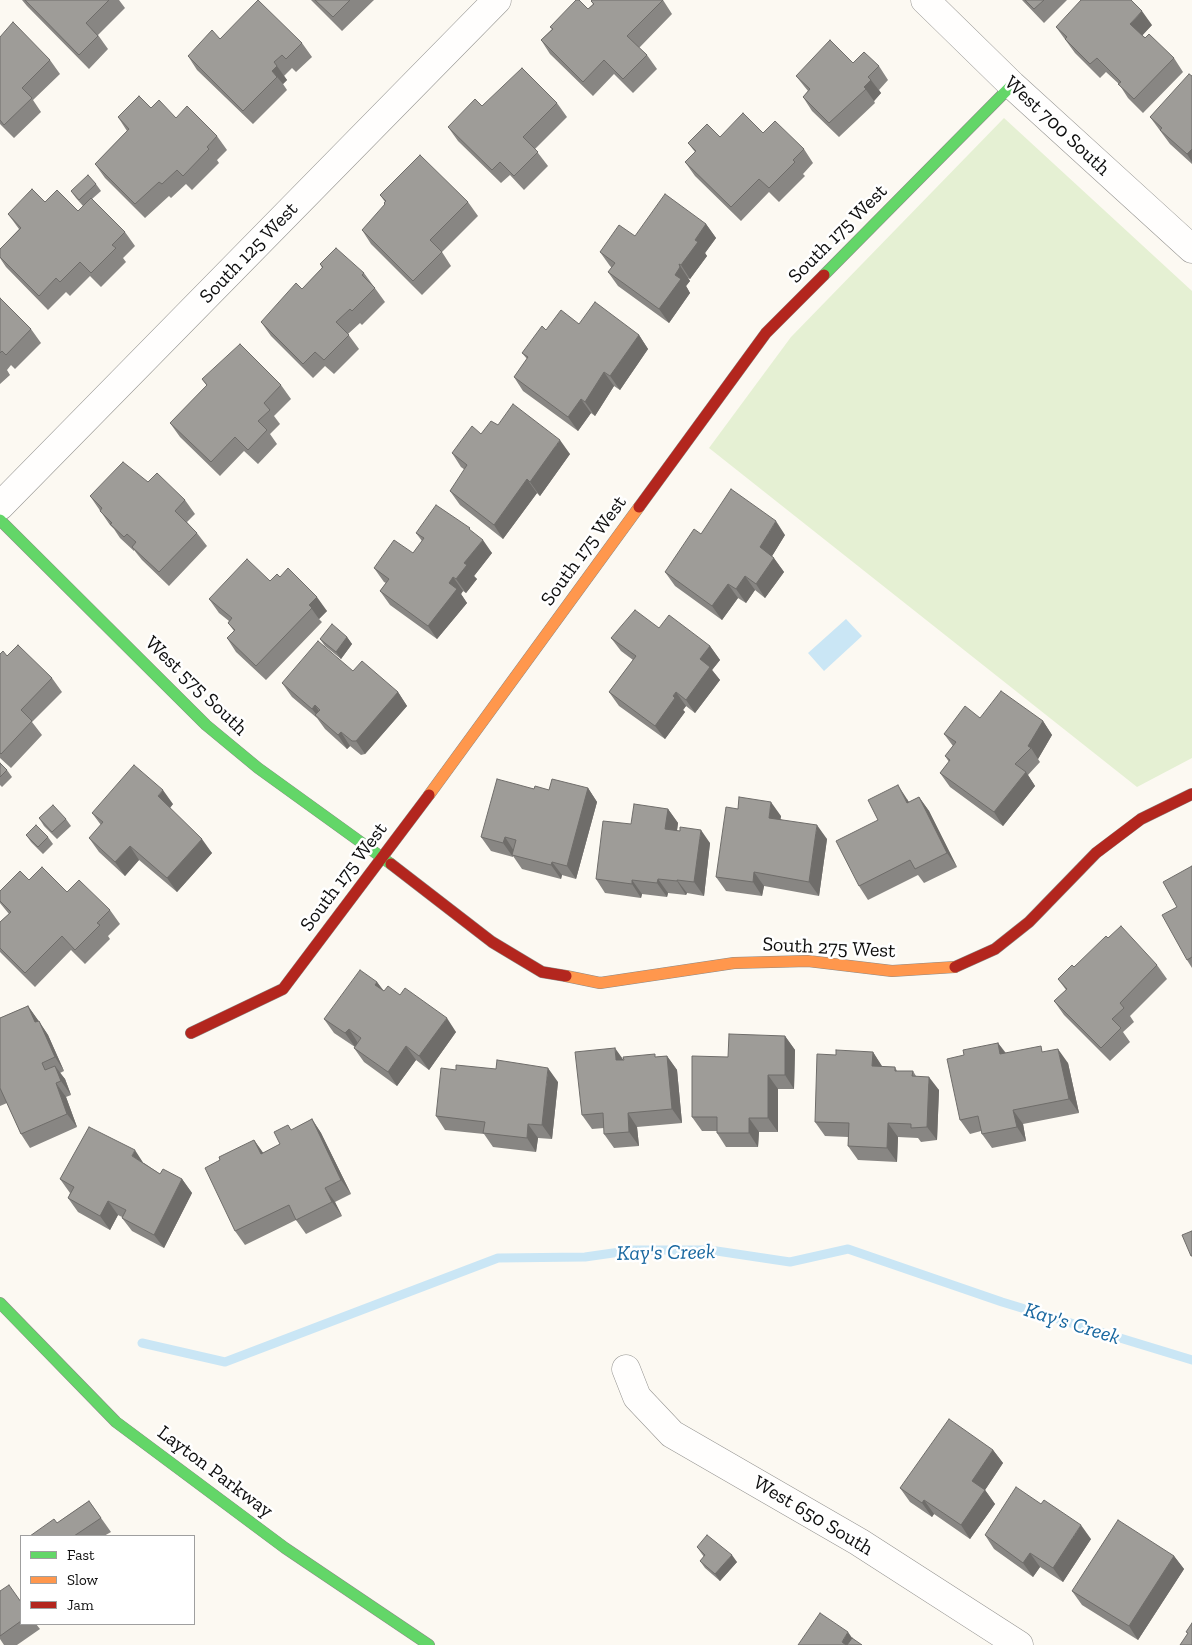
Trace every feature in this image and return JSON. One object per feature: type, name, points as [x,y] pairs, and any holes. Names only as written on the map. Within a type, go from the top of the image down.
[{"type":"street","name":"South 125 West","points":[[0,506],[497,0]]},
{"type":"street","name":"West 700 South","points":[[925,0],[1012,85],[1192,249]]},
{"type":"street","name":"South 175 West","points":[[191,1033],[283,989],[383,858],[766,333],[1012,85]]},
{"type":"street","name":"West 575 South","points":[[0,520],[206,725],[258,768],[383,858]]},
{"type":"street","name":"South 275 West","points":[[383,858],[492,942],[542,972],[600,983],[734,963],[808,961],[892,971],[954,967],[995,949],[1029,922],[1096,853],[1141,819],[1192,794]]},
{"type":"street","name":"Layton Parkway","points":[[0,1303],[116,1422],[285,1548],[429,1645]]},
{"type":"street","name":"West 650 South","points":[[626,1369],[637,1396],[672,1434],[859,1542],[1019,1645]]},
{"type":"green space","points":[[1004,118],[1192,291],[1192,758],[1137,787],[709,448],[791,337]]},
{"type":"water","points":[[846,619],[862,636],[824,671],[808,653]]},
{"type":"building","points":[[25,0],[109,0],[86,23],[98,36],[79,55]]},
{"type":"building","points":[[258,0],[302,43],[286,59],[282,55],[274,62],[277,66],[272,71],[277,77],[243,111],[188,56],[212,30],[220,39]]},
{"type":"building","points":[[315,0],[350,0],[333,17]]},
{"type":"building","points":[[576,0],[579,0],[588,9],[594,4],[592,0],[663,0],[627,36],[647,55],[623,79],[604,60],[583,82],[541,40],[553,29],[550,27]]},
{"type":"building","points":[[1025,0],[1044,0],[1034,9]]},
{"type":"building","points":[[1081,0],[1131,0],[1142,11],[1130,24],[1145,38],[1149,34],[1174,58],[1134,99],[1118,84],[1121,82],[1097,58],[1090,64],[1056,27]]},
{"type":"building","points":[[13,22],[50,60],[22,88],[32,98],[4,125],[0,120],[0,37]]},
{"type":"building","points":[[830,40],[853,63],[864,52],[879,66],[868,77],[871,80],[864,87],[866,89],[829,123],[803,97],[810,89],[796,76]]},
{"type":"building","points":[[522,68],[557,103],[523,137],[538,152],[514,176],[500,162],[492,170],[448,127],[475,99],[482,106]]},
{"type":"building","points":[[1189,74],[1192,76],[1192,149],[1187,154],[1160,130],[1162,128],[1150,117]]},
{"type":"building","points":[[139,96],[151,108],[159,100],[176,118],[187,106],[217,136],[207,147],[209,149],[183,176],[177,170],[162,184],[159,182],[135,204],[95,164],[129,129],[118,117]]},
{"type":"building","points":[[743,113],[763,133],[775,121],[804,149],[793,160],[795,162],[769,188],[759,179],[731,207],[685,162],[696,151],[688,143],[707,124],[720,137]]},
{"type":"building","points":[[420,155],[468,202],[430,240],[442,252],[413,281],[362,230],[385,204],[386,201],[380,195]]},
{"type":"building","points":[[88,175],[96,184],[79,200],[71,191]]},
{"type":"building","points":[[32,189],[45,202],[57,190],[78,211],[91,198],[125,232],[112,245],[116,248],[91,273],[80,262],[60,282],[56,278],[39,296],[0,257],[0,249],[21,228],[8,214]]},
{"type":"building","points":[[665,194],[706,224],[695,240],[698,242],[681,265],[679,264],[680,267],[675,275],[681,279],[659,309],[608,272],[615,263],[600,252],[619,225],[635,236]]},
{"type":"building","points":[[336,248],[364,273],[362,275],[375,288],[352,311],[350,309],[336,322],[349,335],[324,360],[315,352],[303,364],[261,322],[296,283],[302,289],[323,267],[320,264]]},
{"type":"building","points":[[0,298],[31,329],[6,355],[2,351],[0,353]]},
{"type":"building","points":[[595,302],[639,335],[610,376],[604,372],[585,402],[581,399],[568,417],[514,377],[528,357],[522,353],[542,326],[546,330],[561,310],[579,324]]},
{"type":"building","points":[[240,344],[281,385],[264,403],[270,410],[258,421],[267,430],[248,450],[235,437],[211,462],[170,423],[207,385],[202,379]]},
{"type":"building","points":[[513,404],[560,440],[530,482],[527,479],[494,525],[450,491],[467,465],[452,453],[472,426],[481,434],[491,421],[498,425]]},
{"type":"building","points":[[123,462],[148,482],[157,473],[185,500],[175,511],[197,533],[159,572],[132,547],[136,542],[127,534],[124,537],[110,524],[112,523],[100,511],[102,508],[90,496]]},
{"type":"building","points":[[731,489],[776,521],[760,547],[774,558],[756,584],[745,576],[736,589],[728,584],[712,606],[665,572],[694,529],[701,534]]},
{"type":"building","points":[[436,505],[470,528],[483,540],[464,563],[467,565],[456,579],[453,577],[449,583],[457,589],[428,626],[380,591],[389,579],[374,568],[394,540],[413,553],[424,538],[416,533]]},
{"type":"building","points":[[247,559],[270,581],[277,574],[280,577],[288,568],[317,597],[309,605],[312,608],[256,666],[227,638],[235,630],[228,623],[232,618],[209,599]]},
{"type":"building","points":[[635,610],[659,628],[669,615],[710,646],[700,659],[710,667],[686,700],[676,692],[673,696],[675,698],[655,726],[609,692],[636,656],[611,638]]},
{"type":"building","points":[[332,624],[347,637],[336,652],[320,639]]},
{"type":"building","points":[[318,641],[353,671],[362,661],[398,692],[356,741],[352,741],[341,732],[338,735],[315,715],[320,710],[315,705],[312,709],[282,683]]},
{"type":"building","points":[[18,645],[52,678],[21,710],[32,721],[1,754],[0,654],[3,651],[7,656]]},
{"type":"building","points":[[1001,691],[1043,721],[1028,746],[1031,748],[1015,764],[1026,772],[994,812],[940,773],[950,760],[945,756],[956,742],[944,734],[965,706],[980,718]]},
{"type":"building","points":[[0,763],[7,770],[0,777]]},
{"type":"building","points":[[134,765],[163,790],[158,796],[202,839],[167,878],[130,846],[115,862],[89,838],[103,822],[92,813]]},
{"type":"building","points":[[497,779],[534,789],[535,786],[549,790],[552,779],[588,788],[567,866],[552,862],[551,865],[512,855],[516,840],[505,837],[503,843],[481,837]]},
{"type":"building","points":[[898,785],[907,803],[919,797],[947,853],[915,869],[910,860],[859,886],[836,841],[878,820],[868,800]]},
{"type":"building","points":[[739,797],[771,802],[769,818],[817,825],[809,882],[754,872],[753,882],[716,877],[726,807],[738,809]]},
{"type":"building","points":[[634,804],[668,809],[665,829],[680,831],[680,827],[701,830],[694,882],[658,879],[657,883],[632,880],[632,884],[596,879],[603,821],[631,824]]},
{"type":"building","points":[[53,805],[66,819],[52,832],[39,818]]},
{"type":"building","points":[[36,825],[48,837],[38,847],[26,835]]},
{"type":"building","points":[[1192,866],[1192,957],[1187,960],[1162,915],[1177,907],[1163,882]]},
{"type":"building","points":[[42,867],[67,892],[79,880],[110,910],[97,923],[100,925],[75,950],[62,936],[25,973],[0,948],[0,922],[11,912],[0,901],[0,891],[20,871],[29,880]]},
{"type":"building","points":[[1121,926],[1157,965],[1120,1003],[1124,1008],[1112,1019],[1121,1028],[1101,1048],[1054,1001],[1067,989],[1058,979],[1072,965],[1074,967],[1106,936],[1108,938]]},
{"type":"building","points":[[360,970],[377,982],[375,985],[384,991],[388,986],[400,995],[405,988],[447,1018],[419,1056],[406,1046],[388,1072],[354,1048],[361,1038],[349,1029],[345,1033],[324,1019]]},
{"type":"building","points":[[28,1006],[35,1022],[39,1021],[55,1057],[42,1063],[45,1070],[55,1066],[61,1081],[56,1083],[67,1114],[21,1134],[0,1088],[0,1018]]},
{"type":"building","points":[[729,1034],[785,1036],[785,1075],[768,1075],[768,1118],[749,1118],[749,1133],[717,1133],[717,1117],[692,1117],[692,1056],[728,1057]]},
{"type":"building","points":[[998,1043],[1000,1054],[1041,1046],[1042,1052],[1058,1049],[1069,1099],[1013,1110],[1017,1127],[982,1134],[978,1116],[960,1120],[947,1059],[964,1055],[963,1050]]},
{"type":"building","points":[[615,1048],[616,1060],[624,1060],[623,1057],[655,1054],[655,1057],[667,1056],[672,1109],[628,1113],[629,1132],[604,1134],[603,1113],[582,1115],[575,1052]]},
{"type":"building","points":[[836,1050],[873,1052],[872,1066],[895,1067],[895,1071],[913,1071],[912,1076],[929,1077],[927,1127],[911,1128],[911,1124],[888,1123],[887,1148],[848,1146],[849,1123],[815,1122],[817,1054],[836,1055]]},
{"type":"building","points":[[497,1060],[548,1068],[542,1125],[528,1124],[527,1138],[483,1133],[485,1122],[436,1116],[441,1068],[456,1070],[456,1065],[496,1069]]},
{"type":"building","points":[[312,1119],[341,1180],[325,1188],[332,1202],[296,1220],[289,1205],[235,1231],[205,1168],[220,1160],[219,1157],[254,1140],[261,1154],[280,1144],[274,1132],[288,1125],[291,1130]]},
{"type":"building","points":[[89,1127],[135,1150],[132,1156],[160,1174],[163,1169],[182,1179],[154,1235],[122,1218],[126,1210],[108,1201],[100,1216],[68,1198],[74,1187],[60,1179]]},
{"type":"building","points":[[1192,1231],[1192,1256],[1191,1256],[1182,1235]]},
{"type":"building","points":[[949,1419],[993,1450],[972,1481],[985,1490],[961,1525],[924,1500],[922,1503],[900,1488]]},
{"type":"building","points":[[1016,1487],[1041,1504],[1044,1500],[1081,1525],[1053,1568],[1030,1553],[1023,1563],[985,1535]]},
{"type":"building","points":[[89,1501],[101,1518],[76,1535],[31,1535],[54,1519],[57,1523]]},
{"type":"building","points":[[1118,1520],[1174,1556],[1129,1626],[1072,1591]]},
{"type":"building","points":[[707,1535],[732,1555],[715,1574],[700,1561],[705,1555],[697,1547]]},
{"type":"building","points":[[9,1585],[20,1601],[20,1622],[0,1636],[0,1591]]},
{"type":"building","points":[[820,1613],[848,1632],[842,1642],[846,1645],[798,1645]]},
{"type":"building","points":[[1192,1623],[1192,1645],[1180,1645],[1188,1633],[1186,1632]]},
{"type":"building","points":[[852,1638],[862,1645],[847,1645]]},
{"type":"waterway","name":"Kay's Creek","points":[[142,1343],[225,1362],[498,1258],[585,1257],[634,1250],[710,1250],[790,1262],[848,1249],[1002,1302],[1192,1360]]},
{"type":"traffic: fast","points":[[824,275],[1012,85]]},
{"type":"traffic: fast","points":[[0,520],[206,725],[258,768],[391,864]]},
{"type":"traffic: fast","points":[[0,1303],[116,1422],[285,1548],[429,1645]]},
{"type":"traffic: slow","points":[[429,795],[639,507]]},
{"type":"traffic: slow","points":[[566,976],[600,983],[734,963],[808,961],[892,971],[955,967]]},
{"type":"traffic: jam","points":[[639,507],[766,333],[824,275]]},
{"type":"traffic: jam","points":[[955,967],[995,949],[1029,922],[1096,853],[1141,819],[1192,794]]},
{"type":"traffic: jam","points":[[191,1033],[283,989],[429,795]]},
{"type":"traffic: jam","points":[[391,864],[492,942],[542,972],[566,976]]}]
